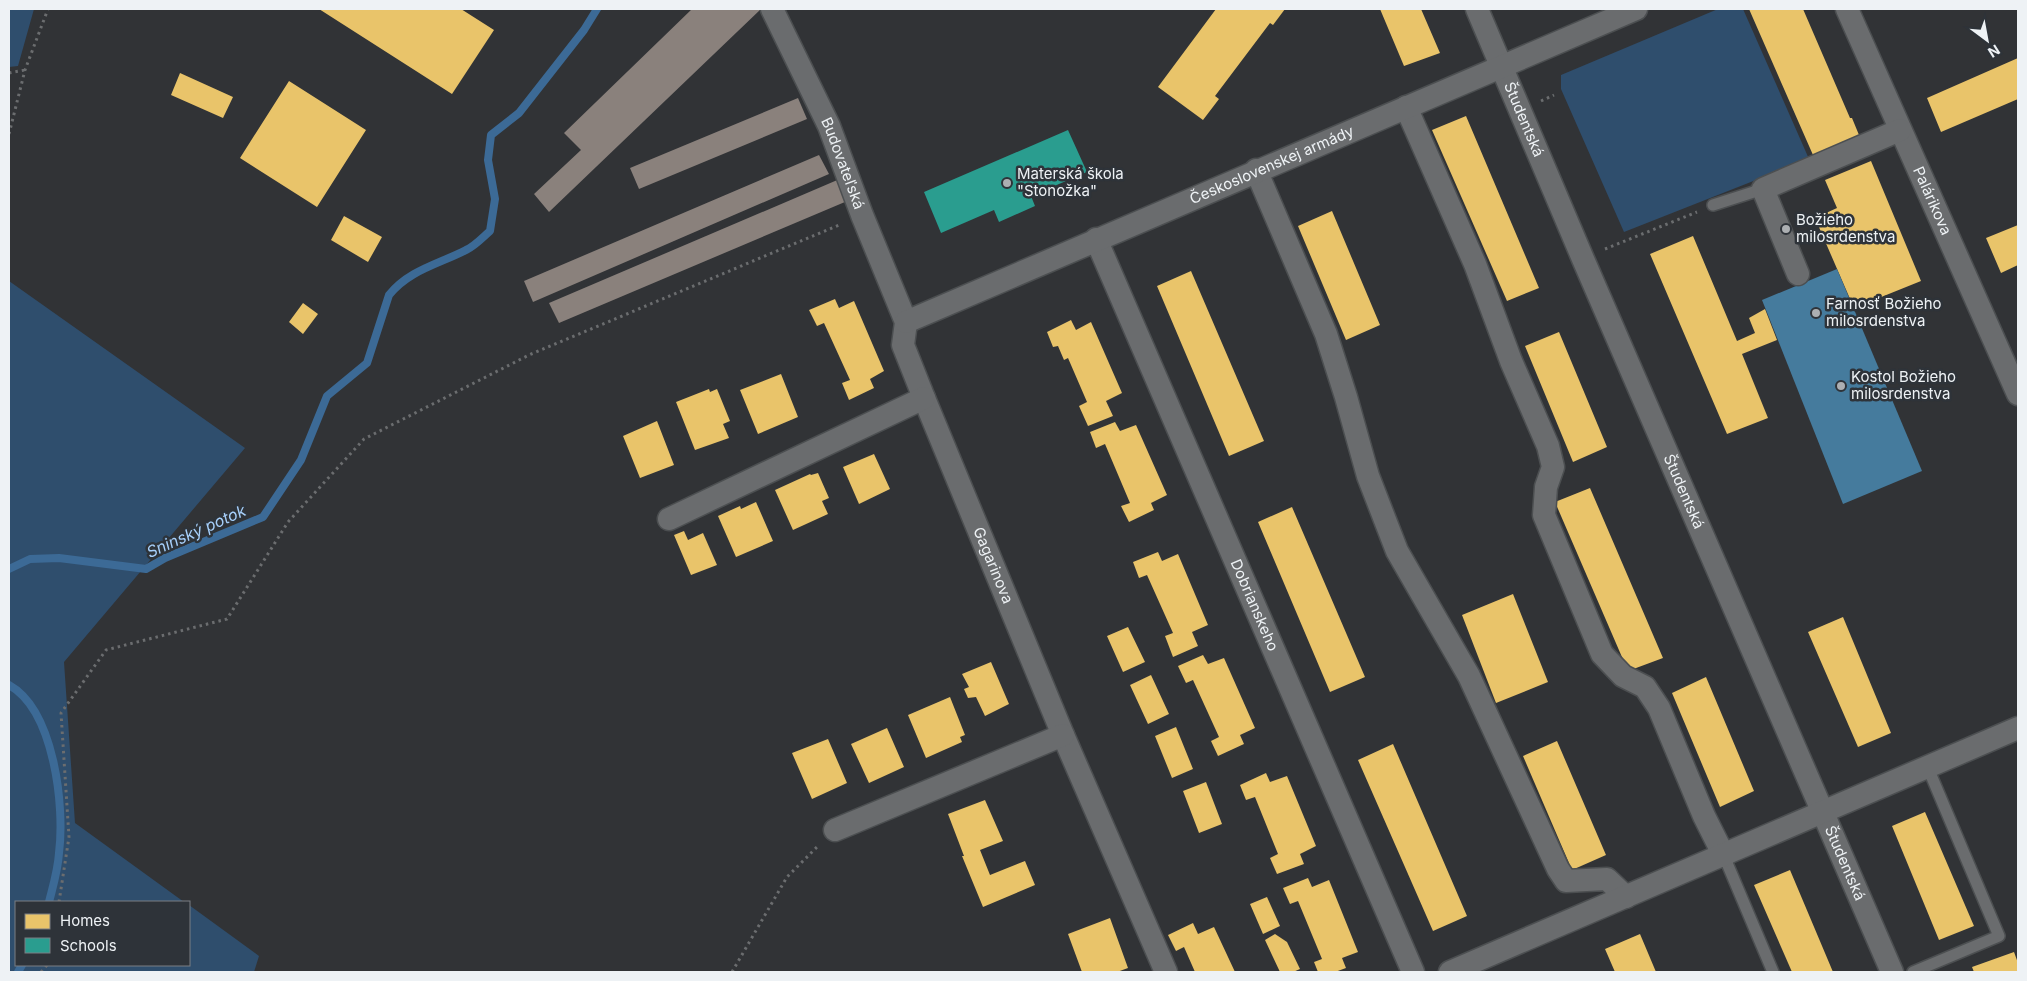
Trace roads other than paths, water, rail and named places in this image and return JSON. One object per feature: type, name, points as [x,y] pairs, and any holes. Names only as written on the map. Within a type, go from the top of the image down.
[{"type":"street","name":"Budovateľská","points":[[772,9],[829,126],[862,215],[906,322]]},
{"type":"street","name":"Študentská","points":[[1477,9],[1892,972]]},
{"type":"street","name":"Československej armády","points":[[906,322],[1256,170],[1636,9]]},
{"type":"street","name":"Palárikova","points":[[1847,9],[1900,130],[1976,294],[2018,394]]},
{"type":"street","points":[[1406,106],[1471,256],[1510,362],[1548,446],[1554,467],[1546,487],[1544,515],[1602,654],[1623,676],[1645,687],[1659,708],[1704,816],[1724,856]]},
{"type":"street","points":[[1798,274],[1763,189],[1900,130]]},
{"type":"street","points":[[1256,170],[1326,334],[1368,476],[1397,551],[1469,676],[1558,869],[1566,881],[1607,878],[1626,897]]},
{"type":"street","name":"Dobrianskeho","points":[[1096,239],[1413,972]]},
{"type":"street","name":"Gagarinova","points":[[906,322],[904,345],[924,398],[1063,735],[1166,972]]},
{"type":"street","points":[[669,519],[924,398]]},
{"type":"street","points":[[1450,972],[1724,856],[2018,728]]},
{"type":"street","points":[[835,830],[1063,735]]},
{"type":"lane","points":[[1713,205],[1763,189]]},
{"type":"lane","points":[[1913,972],[1999,936],[1928,768]]},
{"type":"lane","points":[[1724,856],[1773,972]]},
{"type":"waterway","name":"Sninský potok","points":[[9,569],[30,559],[59,558],[146,569],[165,558],[263,517],[301,460],[327,396],[367,363],[389,295],[397,286],[415,273],[469,248],[490,231],[495,199],[488,160],[491,135],[519,113],[584,30],[597,9]]},
{"type":"waterway","name":"Sninský potok","points":[[9,685],[24,697],[37,715],[46,737],[58,786],[60,810],[58,866],[49,901]]},
{"type":"waterway","name":"Sninský potok","points":[[18,972],[21,966]]},
{"type":"place","name":"Materská škola \"Stonožka\"","points":[[1007,183]]},
{"type":"place","name":"Božieho milosrdenstva","points":[[1786,229]]},
{"type":"place","name":"Farnosť Božieho milosrdenstva","points":[[1816,313]]},
{"type":"place","name":"Kostol Božieho milosrdenstva","points":[[1841,386]]}]
